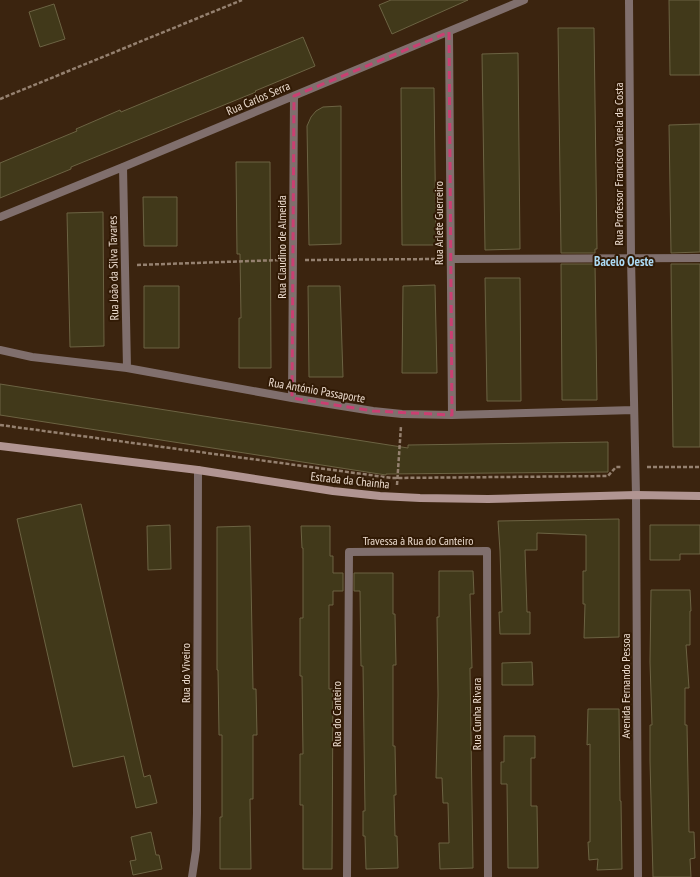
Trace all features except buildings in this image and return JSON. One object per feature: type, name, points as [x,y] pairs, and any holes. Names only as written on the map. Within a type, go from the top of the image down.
[{"type":"street","name":"Rua Carlos Serra","points":[[0,217],[123,168],[524,0]]},
{"type":"street","name":"Rua Professor Francisco Varela da Costa","points":[[629,0],[631,258],[636,495]]},
{"type":"street","name":"Rua Arlete Guerreiro","points":[[449,32],[452,415]]},
{"type":"street","name":"Rua Claudino de Almeida","points":[[292,398],[294,96]]},
{"type":"street","name":"Rua João da Silva Tavares","points":[[123,168],[127,368]]},
{"type":"street","points":[[450,259],[700,258]]},
{"type":"street","name":"Rua António Passaporte","points":[[0,350],[32,357],[127,368],[292,398],[373,411],[402,414],[452,415],[634,410]]},
{"type":"street","name":"Estrada da Chainha","points":[[0,446],[198,470],[333,491],[396,497],[488,499],[636,495],[700,496]]},
{"type":"street","name":"Rua do Viveiro","points":[[192,877],[196,850],[197,813],[198,470]]},
{"type":"street","name":"Avenida Fernando Pessoa","points":[[636,495],[638,877]]},
{"type":"street","name":"Travessa à Rua do Canteiro","points":[[349,552],[487,551]]},
{"type":"street","name":"Rua Cunha Rivara","points":[[487,551],[488,877]]},
{"type":"street","name":"Rua do Canteiro","points":[[347,877],[349,552]]},
{"type":"path","points":[[0,99],[242,0]]},
{"type":"path","points":[[125,265],[293,260],[450,259]]},
{"type":"path","points":[[396,497],[402,414]]},
{"type":"path","points":[[0,425],[372,476],[397,478],[608,476],[616,467],[700,467]]},
{"type":"highlighted area","points":[[449,32],[452,415],[373,411],[292,398],[294,96]]},
{"type":"district","name":"Bacelo Oeste","points":[[624,261]]}]
